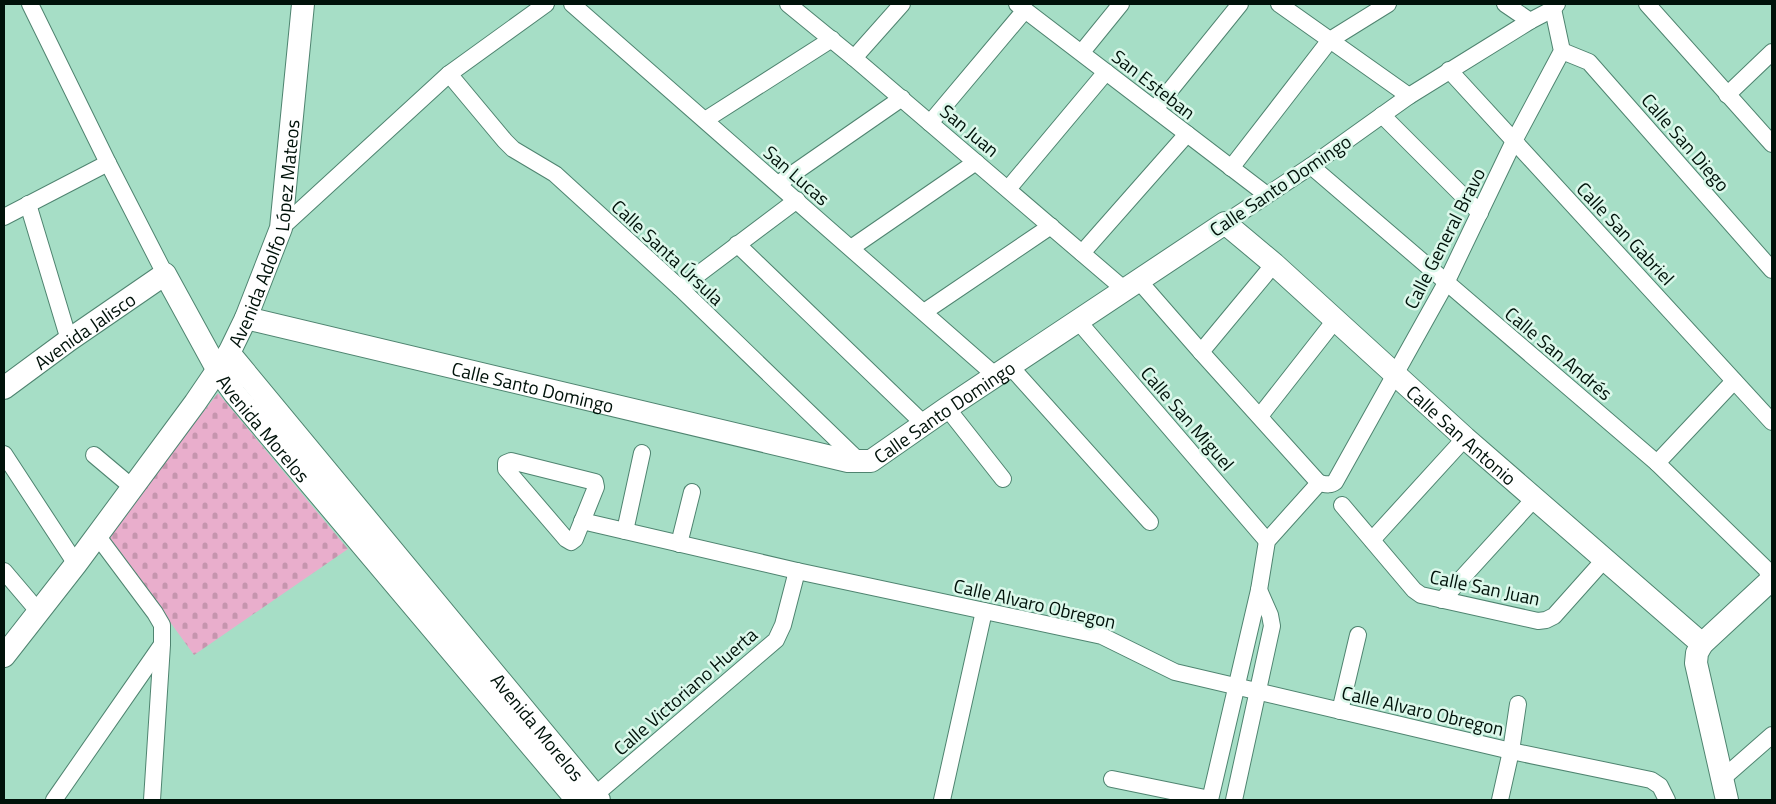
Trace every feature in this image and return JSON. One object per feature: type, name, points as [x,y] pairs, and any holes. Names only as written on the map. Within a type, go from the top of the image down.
[{"type":"main road","name":"Avenida Adolfo López Mateos","points":[[4,656],[38,610],[76,564],[96,534],[195,403],[223,361],[246,318],[281,228],[303,4]]},
{"type":"main road","name":"Calle San Antonio","points":[[1225,223],[1336,319],[1465,438],[1604,560],[1699,651]]},
{"type":"main road","name":"Calle Santo Domingo","points":[[246,318],[838,459],[860,462],[871,461],[947,408],[1225,223]]},
{"type":"main road","name":"Avenida Jalisco","points":[[4,388],[69,340],[165,274]]},
{"type":"main road","name":"Avenida Morelos","points":[[165,274],[223,361],[235,394],[367,535],[590,799]]},
{"type":"main road","points":[[1727,800],[1699,651],[1772,580]]},
{"type":"street","name":"Avenida Morelos","points":[[30,4],[165,274]]},
{"type":"street","points":[[281,228],[449,74],[546,4]]},
{"type":"street","name":"San Lucas","points":[[572,4],[924,312],[1003,371],[1150,522]]},
{"type":"street","name":"San Juan","points":[[788,4],[902,98],[1082,253],[1132,285]]},
{"type":"street","points":[[854,58],[902,4]]},
{"type":"street","points":[[1082,52],[1121,4]]},
{"type":"street","points":[[1155,109],[1240,4]]},
{"type":"street","points":[[1279,4],[1409,96]]},
{"type":"street","points":[[1232,168],[1330,40],[1388,4]]},
{"type":"street","points":[[1505,4],[1530,20]]},
{"type":"street","points":[[1647,4],[1772,144]]},
{"type":"street","points":[[1555,6],[1562,52]]},
{"type":"street","name":"Calle Santo Domingo","points":[[1225,223],[1311,166],[1409,96],[1555,6]]},
{"type":"street","points":[[930,123],[1021,7]]},
{"type":"street","name":"San Esteban","points":[[1021,7],[1267,195]]},
{"type":"street","points":[[704,120],[832,39]]},
{"type":"street","name":"Calle General Bravo","points":[[1267,541],[1326,484],[1395,375],[1446,283],[1514,141],[1562,52]]},
{"type":"street","name":"Calle San Diego","points":[[1562,52],[1589,62],[1772,270]]},
{"type":"street","points":[[1727,95],[1772,52]]},
{"type":"street","name":"Calle San Gabriel","points":[[1449,70],[1772,422]]},
{"type":"street","points":[[1008,189],[1106,72]]},
{"type":"street","name":"Calle Santa Úrsula","points":[[449,74],[505,141],[514,149],[555,174],[680,288],[860,462]]},
{"type":"street","points":[[778,184],[902,98]]},
{"type":"street","points":[[1382,115],[1480,213]]},
{"type":"street","points":[[1082,253],[1187,134]]},
{"type":"street","points":[[4,216],[108,162]]},
{"type":"street","points":[[851,248],[976,162]]},
{"type":"street","name":"Calle San Andrés","points":[[1311,166],[1657,463],[1766,569],[1772,580]]},
{"type":"street","points":[[680,288],[797,200]]},
{"type":"street","points":[[28,204],[69,340]]},
{"type":"street","points":[[924,312],[1050,226]]},
{"type":"street","points":[[737,244],[924,424]]},
{"type":"street","points":[[1201,352],[1274,264]]},
{"type":"street","points":[[1132,285],[1201,352],[1326,484]]},
{"type":"street","points":[[1260,416],[1336,319]]},
{"type":"street","name":"Calle San Miguel","points":[[1078,321],[1267,541]]},
{"type":"street","points":[[1657,463],[1734,381]]},
{"type":"street","points":[[947,408],[1003,479]]},
{"type":"street","points":[[1372,540],[1465,438]]},
{"type":"street","points":[[625,531],[642,453]]},
{"type":"street","points":[[4,454],[76,564]]},
{"type":"street","points":[[94,455],[132,487]]},
{"type":"street","points":[[511,460],[596,482],[596,487],[582,521],[575,539],[571,542],[566,539],[506,469],[506,464],[511,460]]},
{"type":"street","points":[[678,544],[692,492]]},
{"type":"street","points":[[1442,600],[1534,499]]},
{"type":"street","name":"Calle San Juan","points":[[1342,505],[1414,590],[1421,595],[1538,621],[1554,616],[1604,560]]},
{"type":"street","name":"Calle Alvaro Obregon","points":[[582,521],[797,571],[1102,636],[1175,672],[1511,751],[1651,780],[1660,786],[1667,800]]},
{"type":"street","points":[[96,534],[162,625],[152,800]]},
{"type":"street","points":[[1112,779],[1210,800],[1259,590],[1267,541]]},
{"type":"street","points":[[4,571],[38,610]]},
{"type":"street","name":"Calle Victoriano Huerta","points":[[590,799],[776,640],[783,625],[797,571]]},
{"type":"street","points":[[1234,800],[1272,626],[1270,615],[1259,590]]},
{"type":"street","points":[[942,800],[984,611]]},
{"type":"street","points":[[1340,711],[1358,635]]},
{"type":"street","points":[[54,800],[162,645]]},
{"type":"street","points":[[1500,800],[1511,751],[1518,704]]},
{"type":"street","points":[[1723,778],[1772,736]]},
{"type":"street","points":[[1215,778],[1237,783]]},
{"type":"green space","points":[[218,393],[348,549],[194,655],[107,535]]}]
